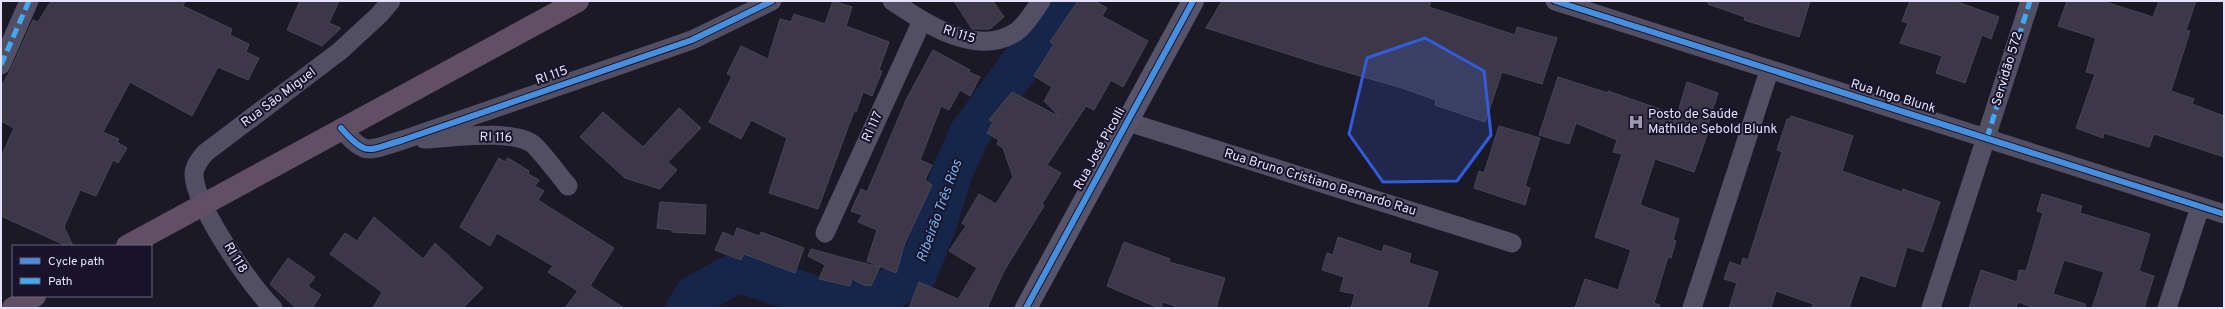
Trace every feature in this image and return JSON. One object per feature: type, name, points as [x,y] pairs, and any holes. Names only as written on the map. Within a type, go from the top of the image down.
[{"type":"highway","points":[[129,245],[341,128],[578,1]]},
{"type":"highway","points":[[13,308],[33,297]]},
{"type":"street","points":[[1,65],[29,1]]},
{"type":"street","name":"Rua São Miguel","points":[[202,205],[194,174],[197,163],[205,153],[340,51],[380,14],[390,1]]},
{"type":"street","name":"RI 115","points":[[341,128],[356,145],[363,149],[369,149],[403,140],[692,40],[772,1]]},
{"type":"street","name":"RI 115","points":[[892,1],[922,21],[968,39],[982,42],[1000,39],[1016,32],[1031,16],[1040,1]]},
{"type":"street","name":"Rua José Picolli","points":[[1026,308],[1193,1]]},
{"type":"street","name":"Rua Ingo Blunk","points":[[1555,1],[1769,71],[1987,138],[2224,214]]},
{"type":"street","name":"Servidão 572","points":[[1931,308],[2030,1]]},
{"type":"street","name":"RI 117","points":[[825,233],[922,21]]},
{"type":"street","points":[[1692,308],[1769,71]]},
{"type":"street","name":"Rua Bruno Cristiano Bernardo Rau","points":[[1128,122],[1512,243]]},
{"type":"street","name":"RI 116","points":[[403,140],[501,136],[517,138],[533,144],[568,186]]},
{"type":"street","name":"RI 118","points":[[202,205],[248,280],[273,308]]},
{"type":"street","points":[[2167,308],[2200,207]]},
{"type":"highlighted area","points":[[1425,38],[1484,71],[1491,135],[1457,181],[1383,182],[1349,134],[1367,58]]},
{"type":"building","points":[[51,1],[185,1],[183,6],[232,29],[230,35],[249,44],[246,52],[259,58],[248,80],[218,67],[192,116],[130,82],[103,132],[119,139],[117,142],[127,148],[118,163],[113,160],[96,196],[80,190],[64,227],[73,245],[65,245],[1,216],[1,157],[14,128],[1,121],[1,87],[11,69],[33,20],[38,22]]},
{"type":"building","points":[[300,1],[339,1],[329,23],[341,28],[322,46],[287,30]]},
{"type":"building","points":[[833,1],[852,7],[846,26],[889,42],[879,70],[882,71],[872,96],[863,92],[856,112],[854,111],[818,209],[769,193],[787,138],[751,120],[741,139],[709,122],[732,76],[727,74],[741,46],[768,59],[780,19],[791,22],[794,14],[825,24]]},
{"type":"building","points":[[954,1],[993,1],[1004,17],[990,29],[972,29]]},
{"type":"building","points":[[1078,1],[1095,1],[1107,8],[1102,16],[1148,41],[1123,87],[1111,80],[1094,110],[1086,106],[1047,165],[1061,173],[1042,204],[1044,206],[1004,271],[987,308],[909,308],[919,282],[958,299],[977,268],[949,251],[966,226],[962,223],[979,194],[996,204],[1013,177],[1003,148],[997,144],[999,140],[987,133],[993,122],[989,120],[1012,92],[1060,117],[1044,101],[1052,87],[1034,76],[1054,44],[1050,42]]},
{"type":"building","points":[[1222,1],[1431,1],[1429,7],[1515,35],[1517,27],[1557,38],[1542,84],[1502,72],[1485,122],[1435,105],[1436,100],[1402,88],[1322,65],[1206,28]]},
{"type":"building","points":[[1708,1],[1810,1],[1799,37],[1744,20],[1745,17],[1708,4]]},
{"type":"building","points":[[1910,1],[1955,1],[1999,17],[1991,39],[1982,35],[1965,83],[1936,73],[1942,56],[1900,43],[1908,23],[1902,21]]},
{"type":"building","points":[[2067,1],[2102,1],[2153,17],[2159,1],[2196,1],[2186,30],[2190,31],[2171,91],[2194,99],[2192,104],[2224,116],[2224,157],[2154,134],[2149,147],[2104,133],[2103,138],[2076,128],[2095,74],[2086,72],[2096,38],[2058,26]]},
{"type":"building","points":[[933,50],[980,77],[970,96],[960,90],[949,110],[941,106],[920,160],[932,165],[925,180],[932,185],[905,243],[896,273],[867,261],[877,230],[858,222],[862,215],[851,211],[861,189],[867,192],[907,98]]},
{"type":"building","points":[[1558,77],[1608,93],[1608,91],[1677,115],[1687,82],[1718,93],[1706,131],[1708,132],[1694,172],[1655,159],[1640,205],[1679,219],[1673,240],[1676,241],[1671,258],[1668,257],[1654,303],[1660,305],[1659,308],[1575,308],[1585,279],[1618,290],[1631,250],[1595,237],[1622,154],[1613,152],[1617,140],[1576,123],[1569,144],[1539,135]]},
{"type":"building","points":[[679,108],[701,128],[668,162],[677,170],[660,189],[625,178],[580,137],[603,112],[643,147]]},
{"type":"building","points":[[1791,116],[1853,136],[1842,171],[1902,192],[1903,189],[1940,202],[1923,252],[1907,247],[1895,287],[1860,275],[1849,308],[1812,308],[1813,304],[1776,291],[1771,308],[1729,308],[1737,283],[1724,279],[1730,262],[1741,266],[1743,258],[1748,260],[1782,152],[1777,150],[1787,119],[1790,119]]},
{"type":"building","points":[[1499,126],[1540,138],[1525,186],[1530,188],[1525,205],[1474,188],[1479,171],[1484,173]]},
{"type":"building","points":[[499,158],[505,162],[508,158],[529,171],[528,174],[539,180],[535,186],[544,191],[538,200],[614,248],[590,286],[624,308],[565,308],[578,291],[548,272],[553,266],[497,233],[490,246],[460,227]]},
{"type":"building","points":[[2042,194],[2082,206],[2080,213],[2150,234],[2139,271],[2154,276],[2144,308],[2092,308],[2104,272],[2064,260],[2053,294],[2085,304],[2085,308],[2035,308],[2018,302],[2016,308],[1969,308],[1981,270],[2017,282],[2019,270],[2026,271],[2043,213],[2037,211]]},
{"type":"building","points":[[660,202],[706,205],[705,234],[672,232],[672,230],[657,228]]},
{"type":"building","points":[[374,217],[423,259],[435,243],[483,288],[463,308],[373,308],[382,292],[330,254],[345,233],[357,241]]},
{"type":"building","points":[[737,228],[759,236],[761,232],[804,248],[795,273],[744,254],[741,260],[715,250],[723,232],[734,237]]},
{"type":"building","points":[[1338,237],[1382,252],[1384,245],[1411,254],[1409,263],[1438,272],[1427,308],[1351,308],[1355,294],[1340,291],[1344,277],[1322,270],[1327,253],[1333,255]]},
{"type":"building","points":[[1124,242],[1170,259],[1169,262],[1225,278],[1216,308],[1180,308],[1163,302],[1161,308],[1159,308],[1107,286]]},
{"type":"building","points":[[811,249],[880,267],[871,286],[866,286],[852,279],[850,286],[819,279],[825,265],[808,256]]},
{"type":"building","points":[[288,258],[315,277],[308,286],[321,295],[312,308],[296,308],[270,284]]},
{"type":"waterway","name":"Ribeirão Três Rios","points":[[687,308],[694,296],[738,272],[830,301],[880,296],[917,273],[937,222],[951,175],[970,133],[1067,1]]},
{"type":"marked path","points":[[1,65],[29,1]]},
{"type":"marked path","points":[[1987,138],[2030,1]]},
{"type":"cycle path","points":[[341,128],[350,138],[363,148],[375,149],[382,147],[692,40],[772,1]]},
{"type":"cycle path","points":[[1026,308],[1193,1]]},
{"type":"cycle path","points":[[1555,1],[2224,214]]},
{"type":"place","name":"Posto de Saúde Mathilde Sebold Blunk","points":[[1636,122]]}]
